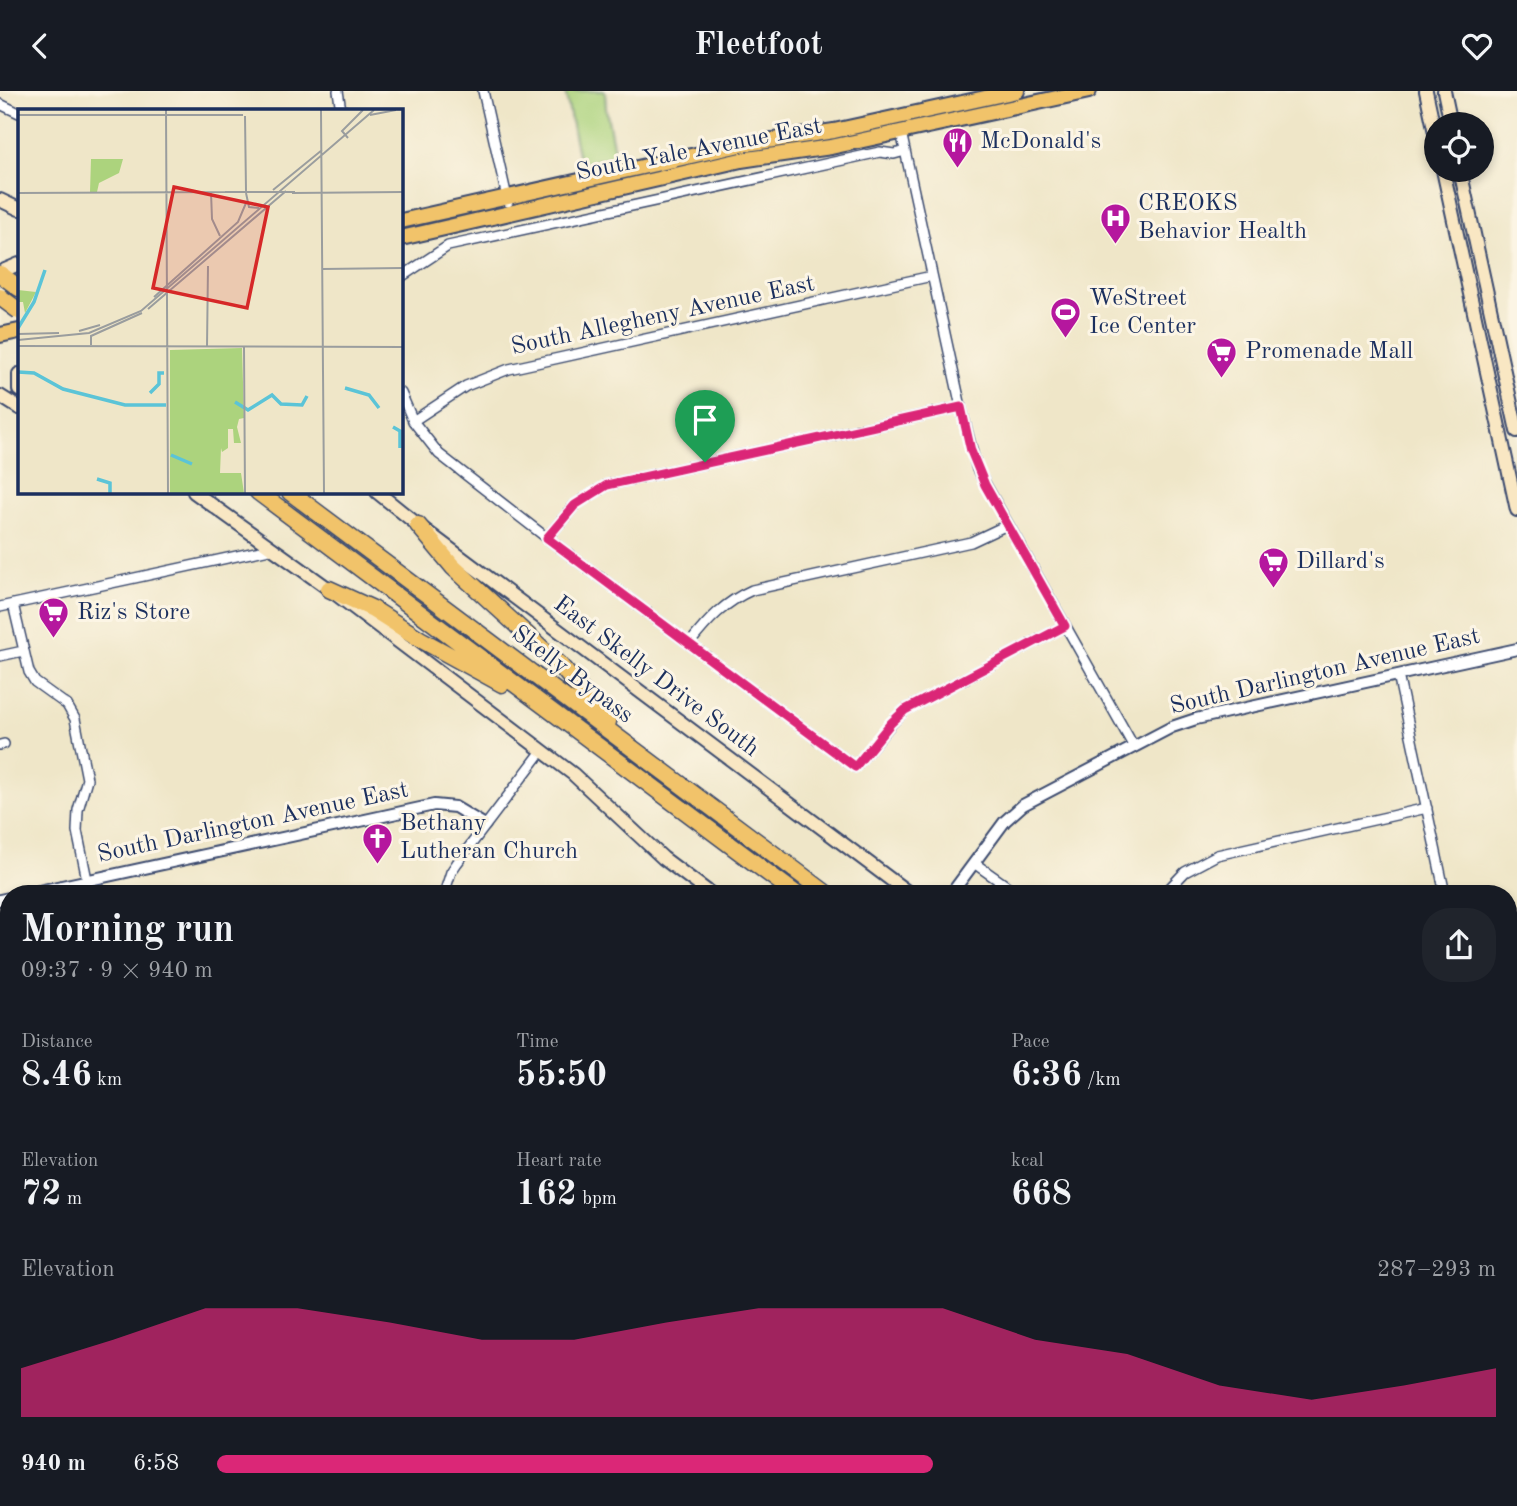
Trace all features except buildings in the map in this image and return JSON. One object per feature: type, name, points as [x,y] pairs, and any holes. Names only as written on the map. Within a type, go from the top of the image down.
[{"type":"highway","points":[[0,273],[18,290]]},
{"type":"highway","points":[[0,297],[18,310]]},
{"type":"highway","name":"Skelly Bypass","points":[[259,493],[784,885]]},
{"type":"highway","name":"Skelly Bypass","points":[[291,493],[815,885]]},
{"type":"highway","points":[[418,525],[453,567],[559,664],[628,745]]},
{"type":"highway","points":[[329,589],[373,609],[420,639],[554,713]]},
{"type":"main road","name":"South Yale Avenue East","points":[[402,221],[626,169],[740,145],[834,131],[1017,91]]},
{"type":"main road","name":"South Yale Avenue East","points":[[402,238],[741,160],[831,147],[1089,91]]},
{"type":"main road","points":[[1426,91],[1431,112]]},
{"type":"main road","points":[[1444,91],[1448,112]]},
{"type":"main road","points":[[899,116],[901,132]]},
{"type":"main road","points":[[626,169],[630,185]]},
{"type":"main road","points":[[1446,182],[1515,488],[1517,510]]},
{"type":"main road","points":[[1463,182],[1517,431]]},
{"type":"main road","points":[[0,200],[18,210]]},
{"type":"main road","points":[[0,273],[18,264]]},
{"type":"main road","points":[[1466,274],[1484,277]]},
{"type":"main road","points":[[1469,289],[1484,277]]},
{"type":"main road","points":[[0,297],[18,291]]},
{"type":"main road","points":[[0,335],[18,331]]},
{"type":"main road","points":[[0,396],[18,407]]},
{"type":"main road","points":[[195,493],[274,548],[542,751],[586,786],[663,858],[699,885]]},
{"type":"main road","name":"East Skelly Drive South","points":[[378,493],[898,885]]},
{"type":"street","points":[[338,91],[341,109]]},
{"type":"street","points":[[483,91],[511,213]]},
{"type":"street","points":[[0,104],[18,113]]},
{"type":"street","points":[[901,132],[977,469],[1134,747]]},
{"type":"street","name":"South Yale Avenue East","points":[[402,276],[448,246],[880,152],[894,154],[905,151]]},
{"type":"street","name":"South Allegheny Avenue East","points":[[413,421],[466,386],[509,369],[932,276]]},
{"type":"street","points":[[402,395],[413,421],[439,454],[547,538],[855,767],[905,710],[1065,626]]},
{"type":"street","points":[[547,538],[575,505],[607,485],[961,407]]},
{"type":"street","points":[[690,643],[704,624],[728,602],[752,590],[971,542],[1007,525]]},
{"type":"street","points":[[0,607],[274,548]]},
{"type":"street","points":[[13,604],[29,672],[35,682],[67,705],[75,719],[87,778],[78,810],[77,831],[88,885]]},
{"type":"street","name":"South Darlington Avenue East","points":[[958,885],[1005,821],[1023,805],[1172,727],[1196,719],[1517,649]]},
{"type":"street","points":[[0,656],[23,651]]},
{"type":"street","points":[[1398,675],[1443,885]]},
{"type":"street","points":[[447,885],[451,872],[542,751]]},
{"type":"street","name":"South Darlington Avenue East","points":[[68,885],[434,806],[455,807],[485,825]]},
{"type":"street","points":[[1173,885],[1185,872],[1217,855],[1427,808]]},
{"type":"street","points":[[974,863],[1005,885]]},
{"type":"green space","points":[[565,91],[605,91],[615,156],[580,164]]},
{"type":"place","name":"McDonald's","points":[[957,169]]},
{"type":"place","name":"CREOKS Behavior Health","points":[[1115,245]]},
{"type":"place","name":"WeStreet Ice Center","points":[[1066,340]]},
{"type":"place","name":"Promenade Mall","points":[[1222,379]]},
{"type":"place","name":"Dillard's","points":[[1273,589]]},
{"type":"place","name":"Riz's Store","points":[[54,640]]},
{"type":"place","name":"Bethany Lutheran Church","points":[[377,865]]},
{"type":"route","points":[[961,407],[977,469],[1065,626],[905,710],[855,767],[547,538],[575,505],[594,491],[620,481],[705,462],[961,407]]}]
